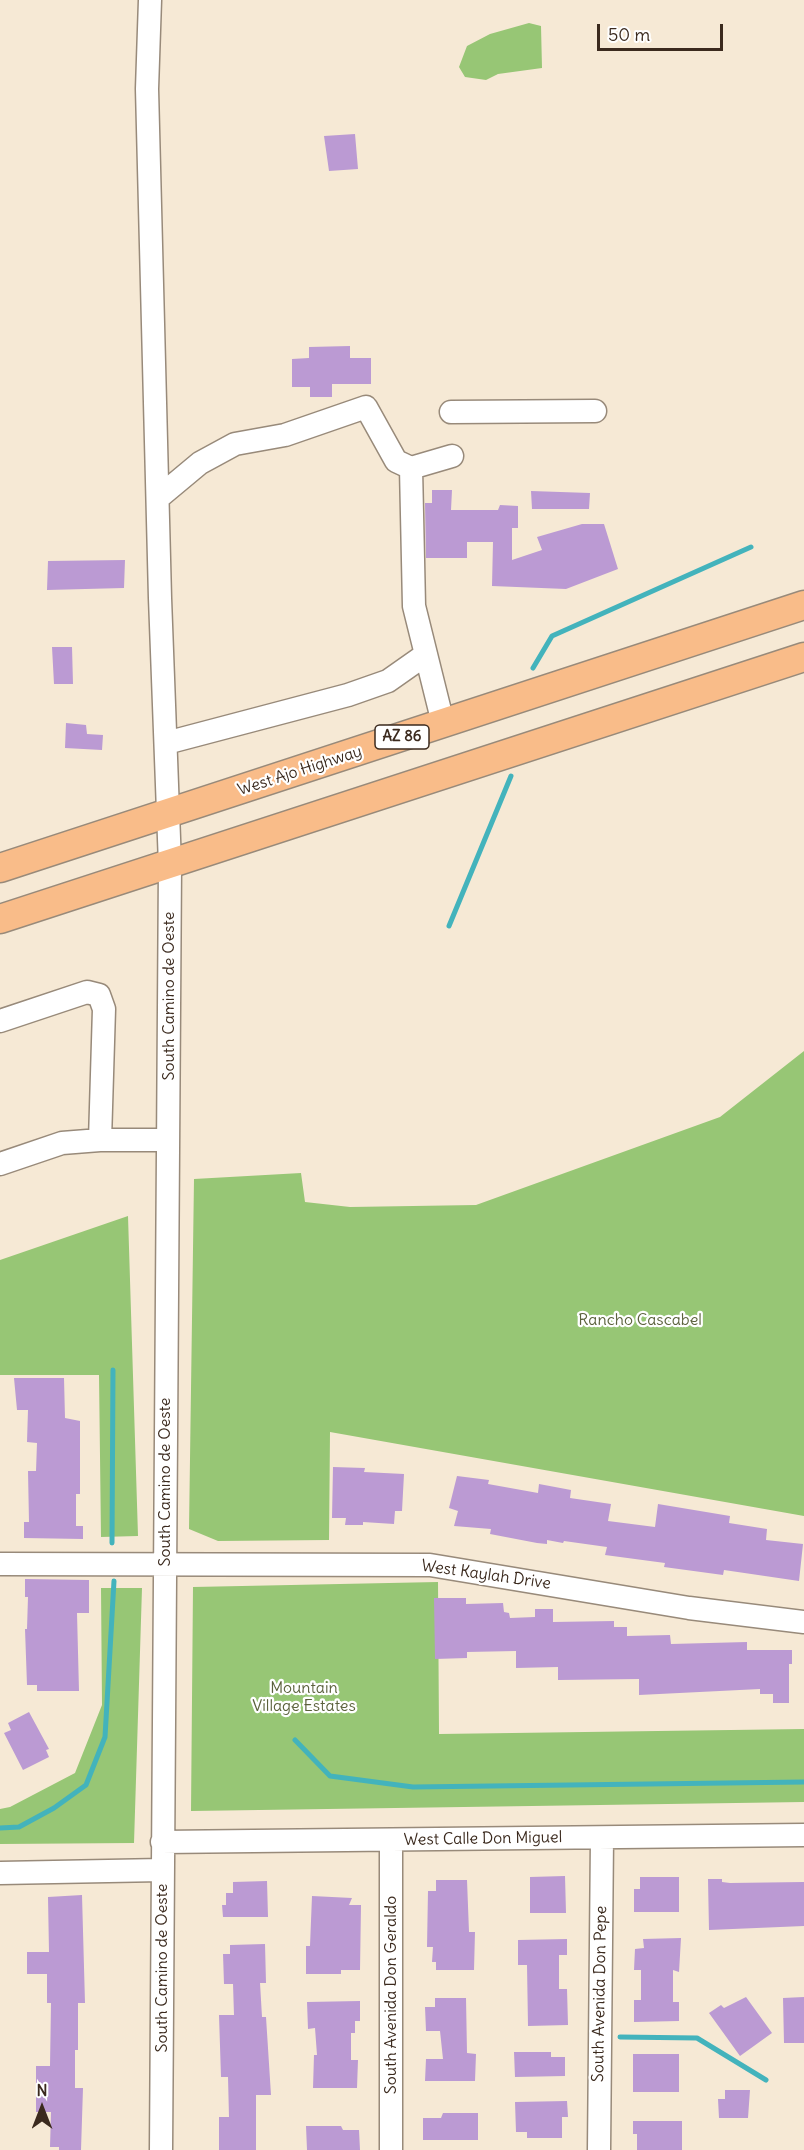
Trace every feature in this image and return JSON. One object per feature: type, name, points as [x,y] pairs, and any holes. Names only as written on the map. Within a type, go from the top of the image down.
[{"type":"main road","name":"West Ajo Highway","points":[[0,868],[804,605]]},
{"type":"main road","points":[[0,919],[804,657]]},
{"type":"street","name":"South Camino de Oeste","points":[[150,0],[147,89],[170,865],[161,2150]]},
{"type":"street","points":[[158,498],[200,464],[235,444],[285,435],[366,407],[396,461],[411,468],[452,456]]},
{"type":"street","points":[[451,412],[595,411]]},
{"type":"street","points":[[411,468],[414,606],[443,723]]},
{"type":"street","points":[[166,743],[348,696],[388,681],[426,655]]},
{"type":"street","points":[[0,1021],[87,992],[99,995],[104,1009],[100,1140]]},
{"type":"street","points":[[0,1164],[62,1143],[100,1140],[168,1140]]},
{"type":"street","name":"West Kaylah Drive","points":[[0,1564],[430,1565],[689,1608],[804,1622]]},
{"type":"street","name":"West Calle Don Miguel","points":[[162,1842],[804,1835]]},
{"type":"street","name":"South Avenida Don Pepe","points":[[599,2150],[602,1838]]},
{"type":"street","name":"South Avenida Don Geraldo","points":[[391,1840],[392,2150]]},
{"type":"street","points":[[0,1873],[162,1870]]},
{"type":"green space","points":[[529,23],[541,26],[542,68],[498,74],[486,80],[465,77],[459,67],[467,46],[490,34]]},
{"type":"green space","name":"Rancho Cascabel","points":[[804,1051],[804,1516],[330,1432],[329,1540],[218,1541],[189,1529],[194,1179],[301,1173],[305,1202],[350,1207],[476,1205],[720,1117]]},
{"type":"green space","points":[[128,1216],[138,1536],[101,1537],[99,1375],[0,1375],[0,1260]]},
{"type":"green space","name":"Mountain Village Estates","points":[[438,1582],[439,1734],[804,1729],[804,1802],[191,1811],[193,1587]]},
{"type":"green space","points":[[101,1588],[142,1588],[134,1843],[0,1844],[0,1809],[10,1807],[75,1773],[102,1705]]},
{"type":"building","points":[[355,134],[358,169],[329,171],[324,136]]},
{"type":"building","points":[[350,346],[350,358],[371,358],[371,384],[332,384],[332,397],[310,397],[310,387],[292,387],[292,359],[309,358],[309,347]]},
{"type":"building","points":[[432,490],[452,490],[451,510],[498,510],[500,505],[518,506],[518,528],[512,528],[512,560],[542,550],[537,537],[582,524],[604,524],[618,569],[566,589],[492,586],[493,542],[467,542],[467,558],[426,558],[425,503],[432,503]]},
{"type":"building","points":[[531,491],[590,493],[589,509],[532,509]]},
{"type":"building","points":[[125,560],[124,588],[47,590],[48,561]]},
{"type":"building","points":[[52,647],[72,647],[73,684],[54,684]]},
{"type":"building","points":[[66,723],[86,725],[87,734],[103,735],[102,750],[65,748]]},
{"type":"building","points":[[14,1378],[64,1378],[65,1418],[80,1421],[80,1494],[76,1494],[76,1526],[83,1526],[83,1539],[24,1538],[24,1522],[29,1522],[28,1471],[36,1471],[37,1443],[27,1442],[28,1410],[17,1410]]},
{"type":"building","points":[[333,1467],[365,1468],[364,1472],[404,1474],[402,1511],[395,1511],[394,1524],[363,1522],[363,1525],[345,1525],[346,1518],[332,1518]]},
{"type":"building","points":[[457,1476],[489,1480],[488,1484],[538,1493],[539,1484],[571,1490],[570,1498],[611,1504],[608,1521],[655,1527],[658,1504],[730,1516],[729,1523],[767,1529],[766,1540],[803,1544],[799,1581],[724,1570],[723,1575],[664,1567],[665,1563],[605,1555],[607,1547],[547,1540],[547,1544],[537,1543],[490,1534],[491,1529],[454,1526],[458,1511],[449,1508]]},
{"type":"building","points":[[25,1579],[89,1580],[89,1613],[77,1613],[79,1691],[37,1691],[37,1685],[27,1685],[25,1629],[27,1629],[28,1597],[25,1597]]},
{"type":"building","points":[[434,1598],[466,1598],[466,1604],[503,1603],[504,1612],[509,1613],[510,1618],[535,1617],[535,1609],[553,1609],[553,1622],[614,1621],[614,1627],[627,1627],[627,1636],[670,1635],[671,1644],[747,1642],[747,1650],[792,1650],[792,1664],[789,1664],[789,1703],[773,1703],[773,1694],[760,1694],[760,1689],[639,1695],[639,1679],[558,1680],[558,1667],[516,1668],[516,1651],[467,1652],[467,1658],[435,1659]]},
{"type":"building","points":[[29,1712],[49,1749],[46,1750],[49,1757],[23,1770],[4,1733],[11,1730],[8,1723]]},
{"type":"building","points":[[565,1876],[566,1913],[530,1913],[530,1877]]},
{"type":"building","points":[[640,1877],[679,1877],[679,1912],[634,1912],[634,1889],[640,1889]]},
{"type":"building","points":[[708,1879],[722,1879],[722,1882],[730,1883],[804,1882],[804,1926],[709,1930]]},
{"type":"building","points":[[436,1880],[467,1880],[469,1932],[475,1932],[474,1970],[436,1970],[436,1962],[432,1962],[433,1947],[427,1947],[428,1891],[436,1891]]},
{"type":"building","points":[[267,1881],[268,1917],[223,1917],[222,1905],[226,1905],[226,1893],[233,1893],[233,1882]]},
{"type":"building","points":[[82,1895],[85,2003],[78,2003],[78,2050],[75,2050],[75,2088],[83,2088],[81,2150],[59,2150],[59,2147],[50,2147],[51,2112],[36,2112],[36,2066],[50,2066],[51,2003],[47,2003],[47,1974],[27,1974],[27,1952],[49,1952],[48,1897]]},
{"type":"building","points":[[312,1896],[352,1898],[349,1905],[361,1905],[360,1970],[341,1970],[341,1974],[306,1974],[306,1946],[310,1946]]},
{"type":"building","points":[[681,1938],[679,1972],[673,1970],[673,2002],[679,2002],[679,2021],[634,2022],[634,2000],[641,2000],[641,1970],[634,1970],[635,1949],[644,1948],[643,1939]]},
{"type":"building","points":[[567,1939],[567,1955],[559,1955],[559,1989],[567,1989],[568,2025],[528,2026],[527,1965],[518,1965],[518,1940]]},
{"type":"building","points":[[265,1944],[266,1983],[260,1983],[262,2017],[266,2017],[271,2095],[256,2095],[256,2150],[219,2150],[219,2117],[229,2117],[228,2077],[221,2077],[219,2015],[234,2015],[233,1984],[224,1984],[223,1954],[230,1954],[230,1945]]},
{"type":"building","points":[[746,1997],[772,2033],[740,2056],[709,2013],[721,2005],[724,2008]]},
{"type":"building","points":[[804,1997],[804,2043],[784,2043],[783,1998]]},
{"type":"building","points":[[435,1998],[466,1998],[467,2053],[476,2054],[475,2081],[425,2081],[426,2059],[443,2059],[440,2031],[426,2031],[425,2007],[435,2007]]},
{"type":"building","points":[[360,2001],[360,2021],[355,2021],[355,2033],[351,2033],[351,2060],[358,2060],[357,2088],[313,2088],[314,2055],[317,2055],[315,2028],[308,2029],[307,2002]]},
{"type":"building","points":[[514,2052],[551,2052],[551,2057],[565,2057],[565,2076],[515,2077]]},
{"type":"building","points":[[633,2054],[679,2054],[679,2092],[633,2092]]},
{"type":"building","points":[[725,2090],[750,2090],[748,2118],[719,2118],[718,2099],[725,2099]]},
{"type":"building","points":[[567,2101],[568,2117],[562,2117],[562,2138],[527,2138],[527,2132],[516,2132],[515,2102]]},
{"type":"building","points":[[443,2113],[478,2113],[478,2140],[423,2140],[423,2118],[441,2118]]},
{"type":"building","points":[[633,2121],[682,2121],[682,2150],[637,2150],[637,2134],[633,2134]]},
{"type":"building","points":[[306,2126],[341,2126],[343,2130],[359,2130],[360,2150],[307,2150]]},
{"type":"waterway","points":[[533,668],[552,636],[751,547]]},
{"type":"waterway","points":[[449,926],[511,776]]},
{"type":"waterway","points":[[112,1543],[113,1370]]},
{"type":"waterway","points":[[0,1828],[19,1827],[54,1808],[86,1785],[105,1737],[114,1581]]},
{"type":"waterway","points":[[295,1740],[330,1776],[413,1787],[804,1782]]},
{"type":"waterway","points":[[620,2037],[697,2038],[766,2080]]}]
